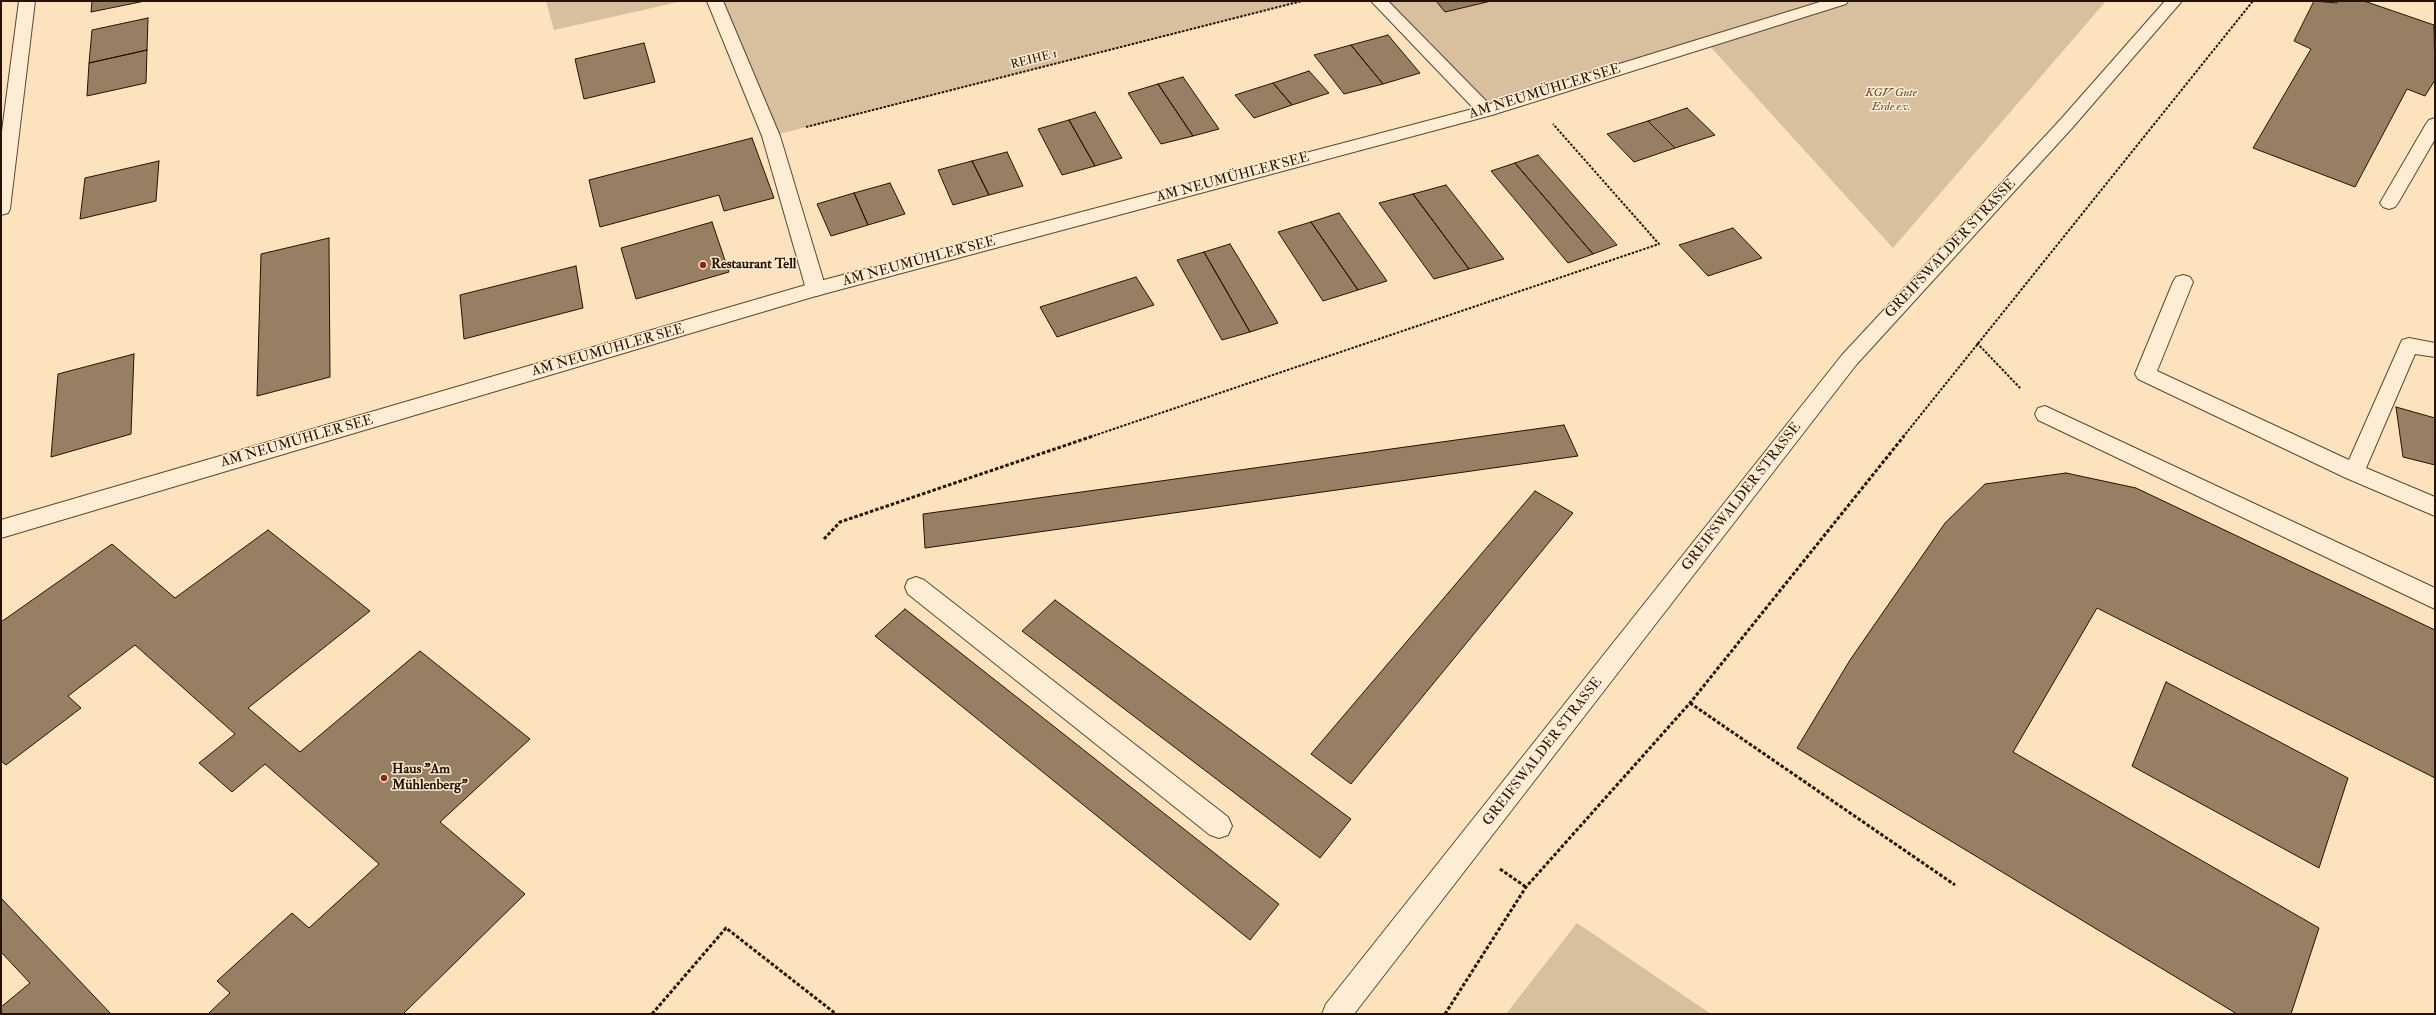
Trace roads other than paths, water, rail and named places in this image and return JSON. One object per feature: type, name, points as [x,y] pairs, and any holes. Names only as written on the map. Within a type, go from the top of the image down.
[{"type":"street","points":[[1,209],[28,1]]},
{"type":"street","points":[[715,1],[771,136],[816,289]]},
{"type":"street","points":[[1379,1],[1486,111]]},
{"type":"street","name":"AM NEUMÜHLER SEE","points":[[1,529],[816,289],[1486,111],[1840,1]]},
{"type":"street","name":"GREIFSWALDER STRASSE","points":[[1336,1014],[1849,360],[2067,123],[2174,1]]},
{"type":"street","points":[[2389,203],[2435,124]]},
{"type":"street","points":[[2183,282],[2145,374],[2354,472],[2435,507]]},
{"type":"street","points":[[2354,472],[2409,345],[2435,350]]},
{"type":"street","points":[[2045,414],[2435,599]]},
{"type":"street","points":[[916,587],[1219,826]]},
{"type":"place","name":"Restaurant Tell","points":[[703,265]]},
{"type":"place","name":"Haus \"Am Mühlenberg\"","points":[[384,778]]},
{"type":"park label","name":"KGV Gute Erde e.v.","points":[[1891,100]]}]
